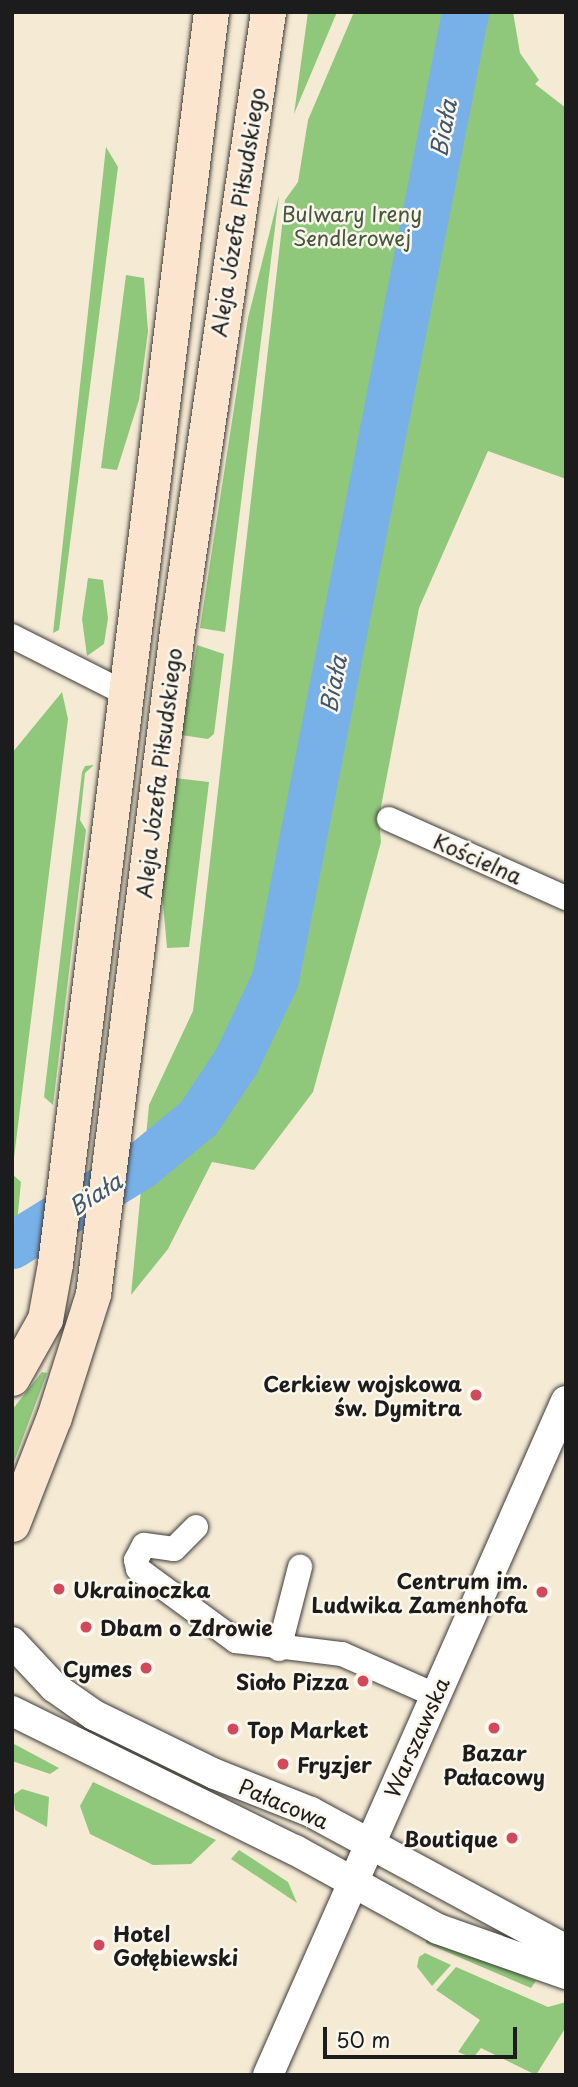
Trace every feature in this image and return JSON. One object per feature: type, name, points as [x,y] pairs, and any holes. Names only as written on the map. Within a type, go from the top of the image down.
[{"type":"main road","name":"Aleja Józefa Piłsudskiego","points":[[12,1378],[45,1319],[55,1264],[211,12]]},
{"type":"main road","name":"Aleja Józefa Piłsudskiego","points":[[12,1524],[83,1331],[100,1241],[206,416],[268,12]]},
{"type":"street","points":[[12,636],[125,693]]},
{"type":"street","name":"Kościelna","points":[[389,818],[566,898]]},
{"type":"street","name":"Warszawska","points":[[268,2075],[566,1401]]},
{"type":"street","points":[[196,1527],[174,1549],[144,1545],[136,1560],[138,1569],[236,1641],[342,1654],[435,1695]]},
{"type":"street","points":[[279,1648],[300,1567]]},
{"type":"street","name":"Pałacowa","points":[[12,1643],[54,1687],[94,1715],[371,1843],[566,1950]]},
{"type":"street","name":"Pałacowa","points":[[12,1711],[163,1783],[438,1929],[566,1974]]},
{"type":"green space","points":[[308,12],[337,12],[294,114]]},
{"type":"green space","name":"Bulwary Ireny Sendlerowej","points":[[354,12],[513,12],[520,53],[539,80],[535,84],[566,108],[566,479],[488,451],[419,608],[379,817],[381,842],[313,1092],[254,1170],[212,1162],[168,1249],[131,1295],[149,1105],[193,1011],[285,200],[298,182],[308,120]]},
{"type":"green space","points":[[106,147],[118,167],[59,630],[53,633]]},
{"type":"green space","points":[[279,195],[225,632],[200,628],[248,318]]},
{"type":"green space","points":[[126,275],[144,278],[148,331],[139,400],[117,470],[101,468]]},
{"type":"green space","points":[[88,578],[103,580],[108,618],[104,644],[87,656],[82,619]]},
{"type":"green space","points":[[197,645],[224,654],[214,734],[208,739],[181,735]]},
{"type":"green space","points":[[62,692],[68,719],[12,1174],[12,753]]},
{"type":"green space","points":[[94,765],[85,773],[80,820],[86,830],[53,1105],[44,1097],[82,772],[85,766]]},
{"type":"green space","points":[[175,778],[209,782],[189,947],[167,948],[162,892]]},
{"type":"green space","points":[[12,1174],[21,1182],[12,1274]]},
{"type":"green space","points":[[42,1372],[47,1373],[12,1467],[12,1410]]},
{"type":"green space","points":[[12,1743],[59,1768],[50,1774],[12,1761]]},
{"type":"green space","points":[[93,1782],[216,1840],[191,1864],[153,1865],[90,1834],[80,1806]]},
{"type":"green space","points":[[22,1789],[49,1797],[47,1827],[15,1810],[13,1795]]},
{"type":"green space","points":[[239,1850],[288,1882],[297,1903],[231,1859]]},
{"type":"green space","points":[[426,1934],[536,1981],[531,1988],[426,1943]]},
{"type":"green space","points":[[425,1953],[451,1965],[432,1986],[417,1967],[419,1957]]},
{"type":"green space","points":[[456,1967],[548,2007],[566,2002],[566,2027],[536,2075],[481,2048],[473,2058],[458,2052],[480,2020],[436,1990]]},
{"type":"waterway","name":"Biała","points":[[12,1245],[141,1165],[198,1118],[236,1061],[275,979],[465,12]]},
{"type":"place","name":"Cerkiew wojskowa św. Dymitra","points":[[476,1395]]},
{"type":"place","name":"Ukrainoczka","points":[[59,1589]]},
{"type":"place","name":"Centrum im. Ludwika Zamenhofa","points":[[542,1592]]},
{"type":"place","name":"Dbam o Zdrowie","points":[[86,1627]]},
{"type":"place","name":"Cymes","points":[[146,1668]]},
{"type":"place","name":"Sioło Pizza","points":[[363,1681]]},
{"type":"place","name":"Bazar Pałacowy","points":[[494,1728]]},
{"type":"place","name":"Top Market","points":[[233,1729]]},
{"type":"place","name":"Fryzjer","points":[[283,1764]]},
{"type":"place","name":"Boutique","points":[[512,1838]]},
{"type":"place","name":"Hotel Gołębiewski","points":[[99,1945]]}]
